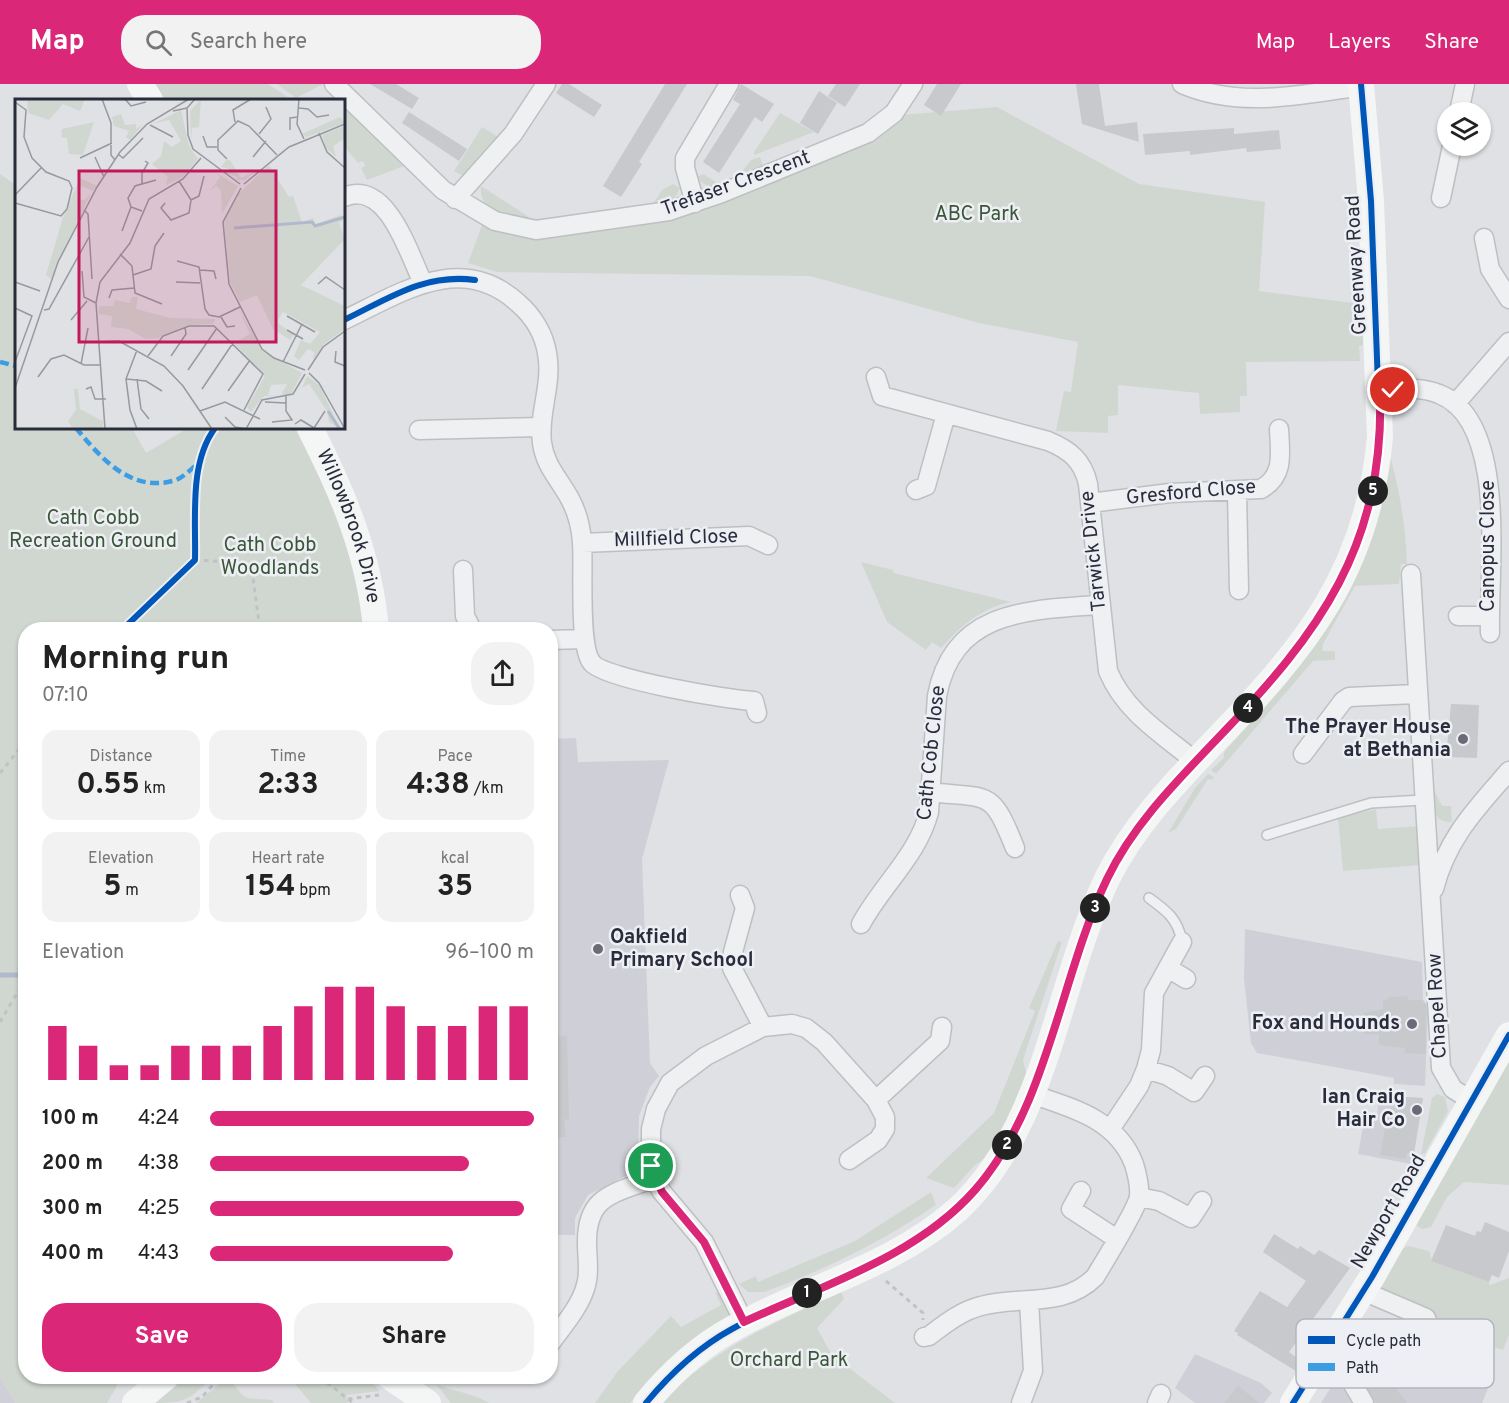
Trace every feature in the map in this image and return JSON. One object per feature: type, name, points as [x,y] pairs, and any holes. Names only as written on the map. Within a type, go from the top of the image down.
[{"type":"street","points":[[140,84],[149,99]]},
{"type":"street","name":"Trefaser Crescent","points":[[334,84],[432,180],[455,199],[495,221],[536,230],[622,219],[669,211],[695,203],[868,133],[894,113],[913,84]]},
{"type":"street","points":[[455,199],[513,134],[546,84]]},
{"type":"street","points":[[695,203],[685,168],[685,159],[729,84]]},
{"type":"street","points":[[1182,84],[1223,98],[1250,99],[1362,85]]},
{"type":"street","points":[[1461,102],[1465,84]]},
{"type":"street","name":"Greenway Road","points":[[646,1403],[687,1361],[710,1342],[744,1322],[869,1265],[937,1226],[958,1208],[994,1167],[1022,1117],[1107,879],[1124,847],[1156,805],[1290,660],[1320,618],[1346,571],[1364,525],[1373,491],[1380,436],[1371,201],[1362,85]]},
{"type":"street","points":[[1441,198],[1450,156]]},
{"type":"street","points":[[345,197],[354,193],[366,194],[385,206],[423,283]]},
{"type":"street","points":[[1484,238],[1485,254],[1509,298]]},
{"type":"street","points":[[345,320],[423,283],[439,278],[475,280],[494,286],[528,313],[541,333],[548,356],[548,382],[541,427],[546,459],[570,499],[577,517],[582,543],[584,639],[591,663],[600,670],[728,700],[754,701],[757,713]]},
{"type":"street","points":[[1455,404],[1509,342]]},
{"type":"street","name":"Tarwick Drive","points":[[876,377],[882,396],[1061,446],[1079,461],[1085,473],[1090,502],[1104,655],[1116,689],[1132,711],[1196,762]]},
{"type":"street","name":"Canopus Close","points":[[1380,390],[1428,390],[1442,394],[1455,404],[1475,430],[1501,490],[1490,624],[1458,616]]},
{"type":"street","points":[[916,490],[926,486],[946,414]]},
{"type":"street","points":[[419,430],[541,427]]},
{"type":"street","name":"Willowbrook Drive","points":[[310,429],[357,531],[369,580],[375,622]]},
{"type":"street","name":"Gresford Close","points":[[1090,502],[1170,493],[1237,492],[1261,489],[1276,477],[1280,461],[1279,429]]},
{"type":"street","points":[[1237,492],[1239,590]]},
{"type":"street","name":"Millfield Close","points":[[582,543],[749,536],[768,545]]},
{"type":"street","points":[[463,570],[465,616],[468,622]]},
{"type":"street","points":[[1411,574],[1416,694],[1432,897]]},
{"type":"street","name":"Cath Cob Close","points":[[861,924],[872,904],[918,842],[929,812],[940,678],[958,646],[988,622],[1004,616],[1021,612],[1099,605]]},
{"type":"street","points":[[558,640],[584,639]]},
{"type":"street","points":[[1303,754],[1343,701],[1349,697],[1416,694]]},
{"type":"street","points":[[1432,897],[1438,871],[1456,834],[1509,771]]},
{"type":"street","points":[[930,792],[982,797],[992,803],[1000,810],[1015,848]]},
{"type":"street","points":[[1425,825],[1444,834],[1456,834]]},
{"type":"street","points":[[740,895],[745,908],[733,952],[732,968],[763,1027]]},
{"type":"street","name":"Chapel Row","points":[[1432,897],[1441,1068],[1453,1089],[1472,1101]]},
{"type":"street","points":[[1111,1128],[1139,1086],[1146,1069],[1151,1050],[1154,993],[1182,942]]},
{"type":"street","points":[[1168,968],[1186,979]]},
{"type":"street","points":[[744,1322],[704,1242],[662,1192],[654,1178],[651,1166],[651,1129],[656,1109],[670,1083],[706,1056],[763,1027],[792,1024],[817,1035],[876,1100],[885,1117],[885,1129],[878,1140],[849,1160]]},
{"type":"street","points":[[876,1100],[940,1041],[942,1027]]},
{"type":"street","name":"Newport Road","points":[[1346,1319],[1509,1035]]},
{"type":"street","points":[[1146,1069],[1168,1076],[1194,1092],[1205,1076]]},
{"type":"street","points":[[924,1337],[929,1336],[961,1313],[979,1306],[1062,1297],[1086,1286],[1095,1277],[1139,1197],[1138,1176],[1128,1149],[1111,1128],[1079,1111],[1031,1094]]},
{"type":"street","points":[[558,1340],[586,1286],[587,1236],[589,1217],[594,1206],[602,1200],[654,1178]]},
{"type":"street","points":[[1081,1191],[1071,1209],[1117,1239]]},
{"type":"street","points":[[1139,1197],[1159,1201],[1191,1218],[1202,1201]]},
{"type":"street","points":[[1363,1292],[1426,1319]]},
{"type":"street","points":[[1021,1403],[1032,1371],[1029,1301]]},
{"type":"street","points":[[135,1403],[158,1384]]},
{"type":"street","points":[[385,1386],[428,1403]]},
{"type":"street","name":"Newport Road","points":[[1293,1403],[1303,1388]]},
{"type":"street","points":[[1355,1388],[1364,1403]]},
{"type":"lane","points":[[1267,835],[1371,803],[1423,800]]},
{"type":"lane","points":[[1149,898],[1172,914],[1179,926],[1182,942]]},
{"type":"path","points":[[130,622],[195,560],[199,459],[205,441],[214,429]]},
{"type":"path","points":[[195,560],[251,563],[259,622]]},
{"type":"path","points":[[0,773],[18,752]]},
{"type":"path","points":[[0,1022],[18,992]]},
{"type":"path","points":[[882,1277],[923,1313],[924,1337]]},
{"type":"path","points":[[187,1403],[202,1397],[214,1384]]},
{"type":"path","points":[[329,1384],[353,1403]]},
{"type":"path","points":[[348,1399],[385,1386]]},
{"type":"shaded area","name":"Oakfield Primary School","points":[[576,738],[578,762],[669,760],[642,859],[650,1063],[659,1076],[650,1087],[639,1116],[638,1162],[634,1172],[588,1195],[575,1218],[575,1235],[558,1235],[558,739]]},
{"type":"shaded area","points":[[1245,929],[1422,962],[1423,1004],[1427,1005],[1428,1010],[1425,1086],[1394,1084],[1394,1078],[1257,1053],[1251,1043],[1244,979]]},
{"type":"shaded area","points":[[1379,1096],[1423,1098],[1411,1164],[1358,1154],[1365,1116],[1377,1118]]},
{"type":"shaded area","points":[[1195,1354],[1261,1383],[1272,1393],[1264,1403],[1195,1403],[1175,1388]]},
{"type":"shaded area","points":[[0,1377],[16,1403],[0,1403]]},
{"type":"shaded area","points":[[1331,1388],[1347,1388],[1358,1403],[1321,1403]]},
{"type":"shaded area","points":[[1361,1388],[1488,1388],[1482,1403],[1371,1403]]},
{"type":"green space","points":[[155,84],[268,84],[290,99],[164,99]]},
{"type":"green space","points":[[277,84],[323,84],[296,98]]},
{"type":"green space","points":[[345,105],[407,165],[367,180],[361,168],[365,166],[363,161],[358,163],[345,147]]},
{"type":"green space","name":"ABC Park","points":[[997,107],[1139,184],[1265,202],[1259,291],[1361,304],[1363,345],[1359,346],[1360,361],[1246,362],[1247,396],[1240,396],[1240,412],[1200,414],[1199,393],[1118,385],[1118,415],[1108,416],[1108,433],[1056,431],[1064,391],[1071,392],[1078,342],[979,323],[810,276],[497,272],[468,263],[482,225],[495,229],[671,218],[901,115]]},
{"type":"green space","points":[[780,113],[814,132],[754,155],[754,152]]},
{"type":"green space","points":[[482,127],[497,136],[497,140],[463,176],[454,171]]},
{"type":"green space","points":[[760,157],[763,165],[741,173],[751,160]]},
{"type":"green space","points":[[0,174],[15,184],[15,429],[133,429],[146,453],[186,429],[295,429],[342,523],[366,622],[18,622],[18,1384],[116,1384],[117,1386],[107,1403],[16,1403],[0,1377]]},
{"type":"green space","points":[[703,174],[721,185],[710,186],[696,177]]},
{"type":"green space","points":[[673,184],[680,188],[673,201],[651,207],[662,190]]},
{"type":"green space","points":[[481,186],[529,217],[527,222],[495,213],[484,202]]},
{"type":"green space","points":[[1387,454],[1391,459],[1397,485],[1405,537],[1407,564],[1401,564],[1399,584],[1355,586],[1323,644],[1322,651],[1335,651],[1335,660],[1313,661],[1216,774],[1211,770],[1224,758],[1224,752],[1276,693]]},
{"type":"green space","points":[[861,562],[893,570],[894,573],[1011,602],[981,613],[956,632],[941,648],[932,642],[926,650],[887,622]]},
{"type":"green space","points":[[1208,774],[1214,777],[1212,780],[1208,779],[1176,829],[1168,833],[1195,788]]},
{"type":"green space","points":[[1431,784],[1442,806],[1451,806],[1452,822],[1439,819],[1436,815],[1432,803]]},
{"type":"green space","points":[[1376,809],[1378,829],[1419,826],[1421,865],[1343,871],[1338,818]]},
{"type":"green space","points":[[1058,941],[1062,942],[1023,1060],[1028,1079],[1025,1092],[987,1156],[974,1166],[954,1188],[926,1178],[994,1113],[1035,1011],[1029,1008]]},
{"type":"green space","points":[[1509,1063],[1509,1185],[1464,1182],[1447,1197],[1431,1227],[1422,1229],[1411,1222],[1502,1065]]},
{"type":"green space","points":[[1437,1094],[1445,1097],[1448,1111],[1425,1153],[1421,1154],[1432,1098]]},
{"type":"green space","points":[[931,1192],[936,1205],[874,1243],[831,1264],[764,1292],[748,1292],[739,1284],[756,1276],[758,1282],[855,1241]]},
{"type":"green space","points":[[1408,1246],[1429,1251],[1432,1261],[1489,1282],[1490,1285],[1509,1278],[1509,1335],[1503,1350],[1494,1347],[1494,1319],[1430,1319],[1377,1289],[1402,1249]]},
{"type":"green space","points":[[715,1292],[722,1294],[731,1311],[727,1319],[672,1359],[630,1403],[595,1403],[618,1371],[671,1316],[681,1327],[721,1305]]},
{"type":"green space","name":"Orchard Park","points":[[841,1292],[844,1299],[817,1328],[832,1355],[895,1403],[659,1403],[702,1367],[745,1339]]},
{"type":"green space","points":[[175,1384],[205,1384],[193,1395],[181,1401],[155,1403]]},
{"type":"green space","points":[[219,1384],[233,1384],[246,1398],[272,1400],[274,1403],[196,1403]]},
{"type":"green space","points":[[295,1384],[374,1384],[380,1391],[346,1395],[348,1403],[311,1403]]},
{"type":"green space","points":[[436,1384],[477,1397],[489,1403],[451,1403]]},
{"type":"building","points":[[370,84],[396,84],[419,98],[412,109]]},
{"type":"building","points":[[562,84],[569,84],[602,105],[594,117],[556,93]]},
{"type":"building","points":[[665,84],[687,84],[639,162],[642,164],[621,197],[603,186]]},
{"type":"building","points":[[741,84],[774,104],[762,122],[755,117],[719,173],[703,162],[740,104],[733,100]]},
{"type":"building","points":[[836,84],[860,84],[845,107],[828,96]]},
{"type":"building","points":[[937,84],[961,84],[941,116],[924,105]]},
{"type":"building","points":[[1076,84],[1099,84],[1105,126],[1137,122],[1139,142],[1082,124]]},
{"type":"building","points":[[819,91],[837,103],[818,134],[800,123]]},
{"type":"building","points":[[409,112],[467,149],[459,161],[402,123]]},
{"type":"building","points":[[1234,128],[1234,134],[1279,130],[1281,149],[1247,152],[1246,148],[1190,155],[1190,151],[1145,155],[1143,134]]},
{"type":"building","name":"The Prayer House at Bethania","points":[[1451,704],[1479,705],[1477,758],[1446,757]]},
{"type":"building","points":[[1408,996],[1408,1000],[1423,1000],[1426,1004],[1426,1054],[1405,1053],[1405,1048],[1379,1045],[1379,1034],[1364,1034],[1363,1013],[1383,1009],[1383,1001],[1390,997]]},
{"type":"building","points":[[567,1036],[569,1120],[564,1119],[566,1137],[558,1138],[558,1037]]},
{"type":"building","points":[[1406,1097],[1423,1098],[1414,1154],[1407,1153],[1406,1159],[1380,1155],[1389,1108],[1404,1109]]},
{"type":"building","points":[[1485,1222],[1509,1232],[1509,1251],[1499,1278],[1492,1275],[1489,1282],[1431,1261],[1446,1225],[1475,1236],[1477,1231],[1481,1232]]},
{"type":"building","points":[[1274,1234],[1298,1249],[1300,1246],[1314,1255],[1319,1250],[1350,1268],[1313,1319],[1296,1319],[1296,1342],[1289,1352],[1296,1357],[1296,1371],[1234,1331],[1260,1291],[1287,1307],[1306,1281],[1263,1252]]},
{"type":"building","points":[[1238,1386],[1260,1403],[1224,1403]]},
{"type":"building","points":[[1367,1388],[1396,1388],[1407,1403],[1376,1403]]},
{"type":"waterway","points":[[0,975],[18,975]]},
{"type":"marked path","points":[[0,362],[15,366]]},
{"type":"marked path","points":[[77,429],[96,451],[118,470],[131,478],[145,482],[160,483],[176,480],[199,463]]},
{"type":"cycle path","points":[[646,1403],[686,1362],[720,1336],[760,1314],[877,1262],[905,1247],[932,1230],[957,1210],[987,1176],[1012,1138],[1031,1096],[1090,918],[1118,858],[1156,805],[1277,674],[1327,605],[1346,568],[1362,528],[1373,485],[1380,437],[1371,201],[1361,84]]},
{"type":"cycle path","points":[[345,319],[391,296],[423,284],[439,280],[475,280]]},
{"type":"cycle path","points":[[130,622],[195,560],[198,474],[201,457],[214,429]]},
{"type":"cycle path","points":[[1346,1319],[1372,1277],[1509,1035]]},
{"type":"cycle path","points":[[1293,1403],[1302,1388]]},
{"type":"place","name":"The Prayer House at Bethania","points":[[1463,739]]},
{"type":"place","name":"Oakfield Primary School","points":[[598,949]]},
{"type":"place","name":"Fox and Hounds","points":[[1412,1024]]},
{"type":"place","name":"Ian Craig Hair Co","points":[[1417,1110]]},
{"type":"route","points":[[651,1166],[654,1178],[662,1192],[704,1242],[744,1322],[893,1253],[937,1226],[958,1208],[994,1167],[1022,1117],[1096,904],[1121,853],[1169,790],[1278,675],[1308,637],[1333,597],[1355,552],[1371,501],[1378,463],[1380,390],[1393,390]]},
{"type":"park label","name":"Cath Cobb Recreation Ground","points":[[93,530]]},
{"type":"park label","name":"Cath Cobb Woodlands","points":[[270,558]]}]
